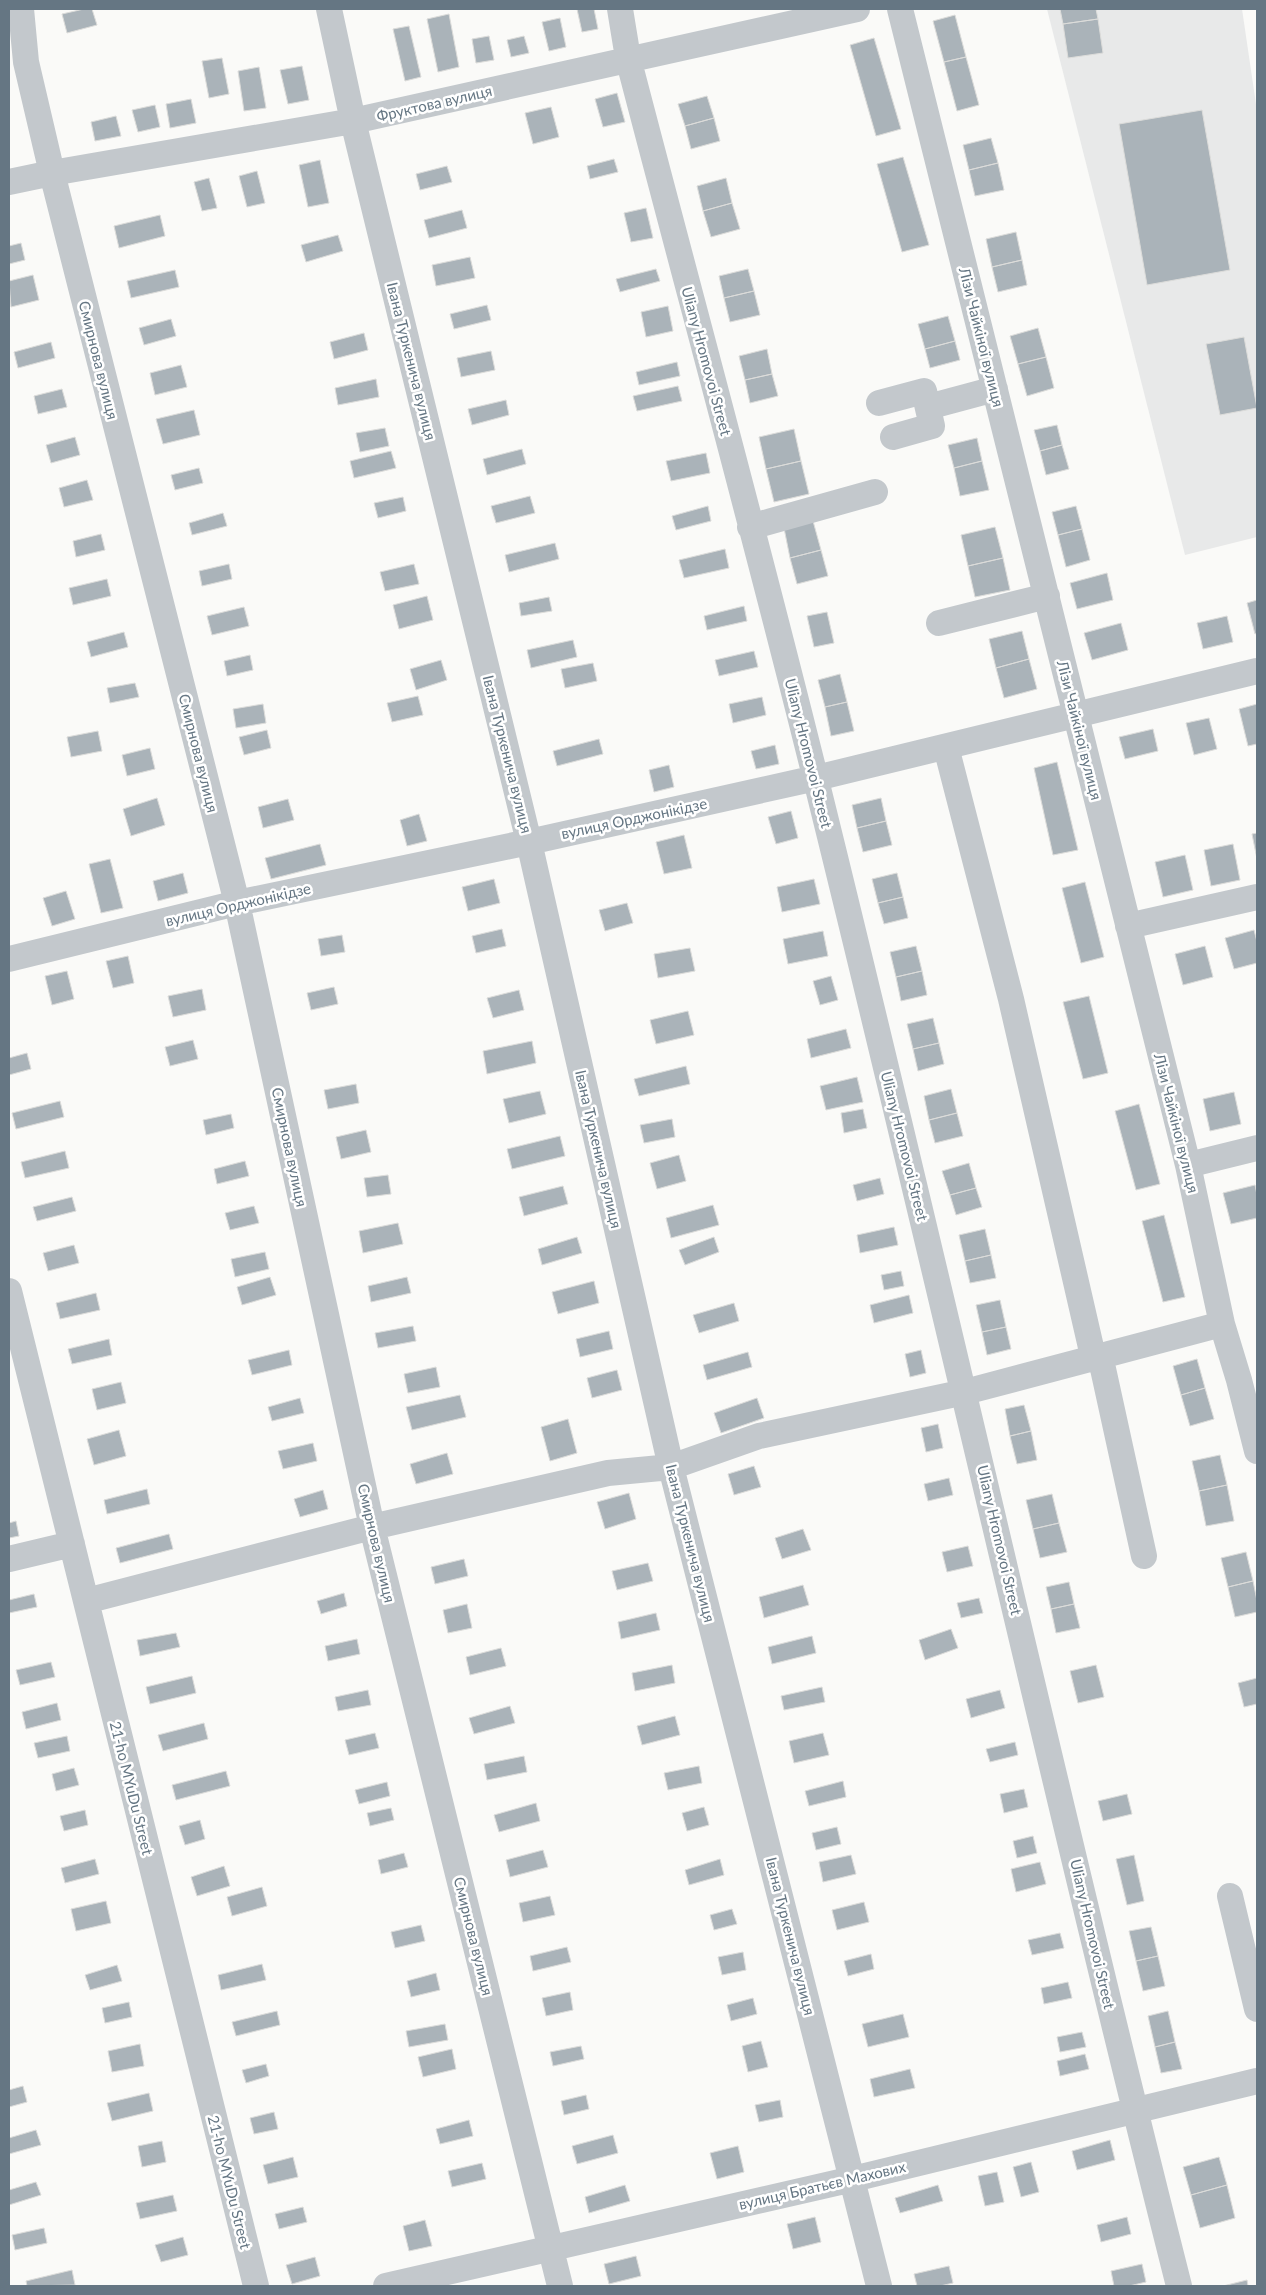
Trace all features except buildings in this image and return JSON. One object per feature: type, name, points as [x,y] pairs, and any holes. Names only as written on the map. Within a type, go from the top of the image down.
[{"type":"street","name":"Смирнова вулиця","points":[[21,9],[26,62],[52,173],[237,903],[372,1527],[560,2286]]},
{"type":"street","name":"Івана Туркенича вулиця","points":[[329,9],[353,121],[529,842],[671,1468],[879,2286]]},
{"type":"street","name":"Uliany Hromovoi Street","points":[[620,9],[628,58],[816,778],[965,1392],[1135,2112],[1179,2286]]},
{"type":"street","name":"Фруктова вулиця","points":[[9,182],[353,121],[628,58],[857,9]]},
{"type":"street","name":"Лізи Чайкіної вулиця","points":[[900,9],[1188,1165],[1222,1324],[1248,1378],[1257,1451]]},
{"type":"street","points":[[928,407],[995,389]]},
{"type":"street","points":[[879,403],[924,391],[932,426],[893,437]]},
{"type":"street","points":[[750,527],[875,492]]},
{"type":"street","points":[[939,623],[1047,596]]},
{"type":"street","name":"вулиця Орджонікідзе","points":[[9,959],[237,903],[529,842],[816,778],[1257,671]]},
{"type":"street","points":[[946,747],[1011,999],[1144,1556]]},
{"type":"street","points":[[1128,926],[1257,897]]},
{"type":"street","points":[[1188,1165],[1257,1148]]},
{"type":"street","name":"21-ho MYuDu Street","points":[[9,1291],[17,1358],[72,1544],[256,2286]]},
{"type":"street","points":[[86,1601],[372,1527],[608,1473],[671,1468],[759,1436],[965,1392],[1222,1324]]},
{"type":"street","points":[[9,1559],[72,1544]]},
{"type":"street","points":[[1230,1896],[1257,2010]]},
{"type":"street","name":"вулиця Братьєв Махових","points":[[386,2286],[1135,2112],[1257,2081]]},
{"type":"shaded area","points":[[1047,9],[1242,9],[1257,111],[1257,537],[1185,555]]}]
